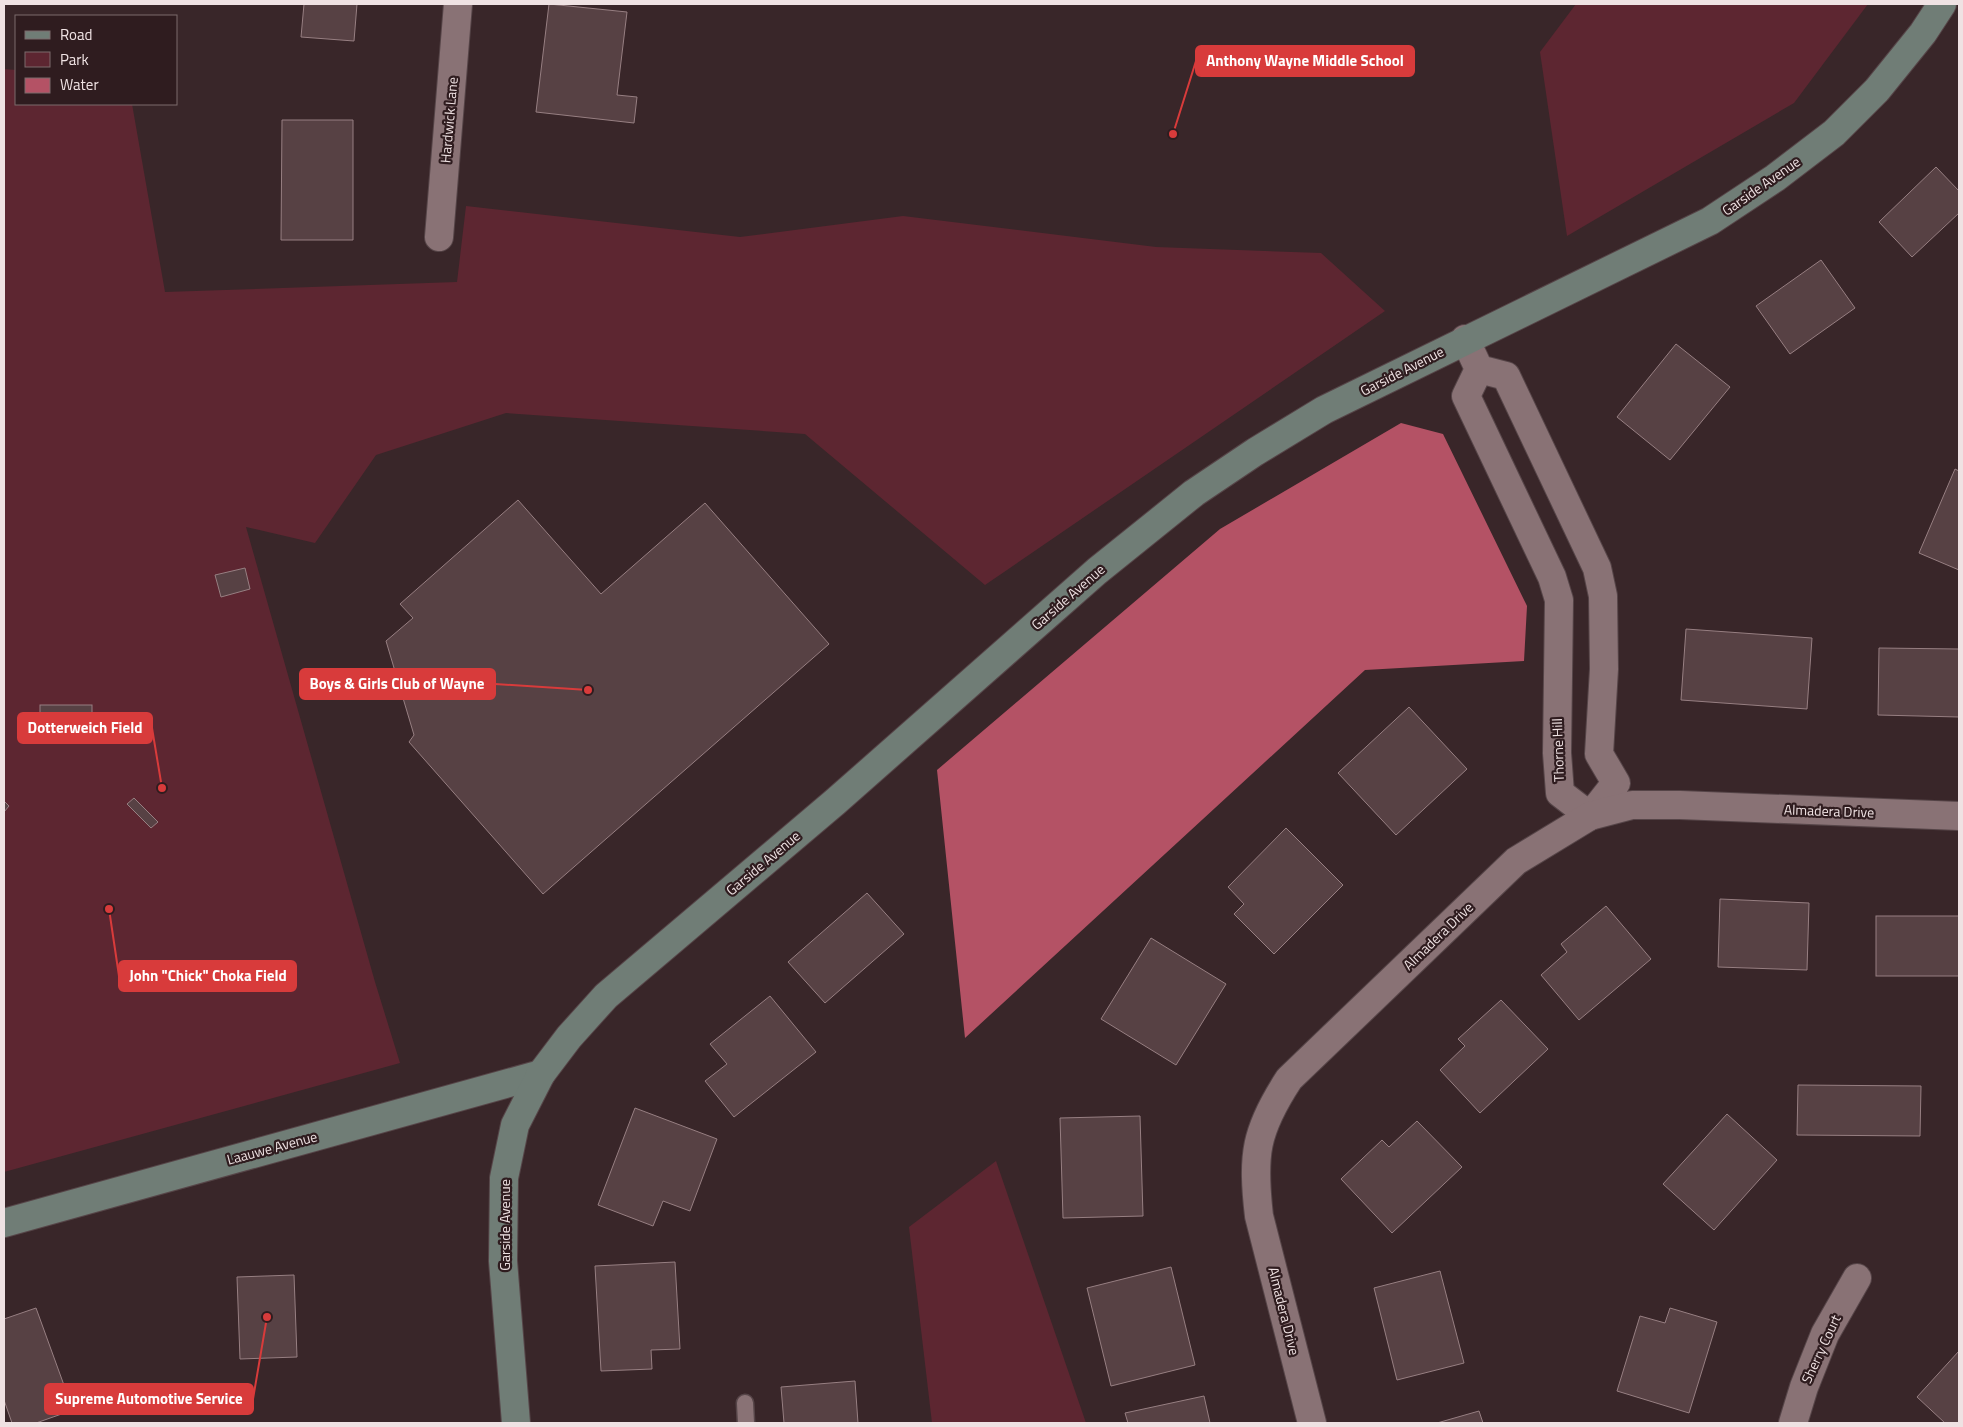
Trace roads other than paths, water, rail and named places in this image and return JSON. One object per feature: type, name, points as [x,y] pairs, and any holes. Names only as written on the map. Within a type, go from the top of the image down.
[{"type":"street","name":"Hardwick Lane","points":[[439,237],[458,4]]},
{"type":"street","name":"Garside Avenue","points":[[516,1423],[503,1261],[504,1178],[515,1126],[541,1074],[569,1038],[606,996],[835,802],[1097,571],[1194,493],[1255,452],[1324,410],[1710,221],[1775,178],[1834,133],[1877,90],[1922,33],[1942,4]]},
{"type":"street","points":[[1465,340],[1479,369],[1506,376],[1597,568],[1604,596],[1604,669],[1599,754],[1616,783],[1590,816]]},
{"type":"street","name":"Thorne Hill","points":[[1479,369],[1466,396],[1552,577],[1559,600],[1557,753],[1560,793],[1590,816]]},
{"type":"street","name":"Almadera Drive","points":[[1312,1423],[1259,1216],[1256,1157],[1262,1128],[1274,1102],[1289,1079],[1506,871],[1516,862],[1590,816],[1632,805],[1680,805],[1959,816]]},
{"type":"street","name":"Laauwe Avenue","points":[[4,1223],[541,1074]]},
{"type":"street","name":"Sherry Court","points":[[1793,1423],[1804,1387],[1825,1334],[1857,1278]]},
{"type":"lane","points":[[745,1403],[746,1423]]},
{"type":"water","points":[[1401,423],[1443,434],[1527,606],[1524,661],[1365,670],[965,1038],[937,770],[1220,529]]},
{"type":"place","name":"Anthony Wayne Middle School","points":[[1173,134]]},
{"type":"place","name":"Boys & Girls Club of Wayne","points":[[588,690]]},
{"type":"place","name":"Dotterweich Field","points":[[162,788]]},
{"type":"place","name":"John \"Chick\" Choka Field","points":[[109,909]]},
{"type":"place","name":"Supreme Automotive Service","points":[[267,1317]]}]
